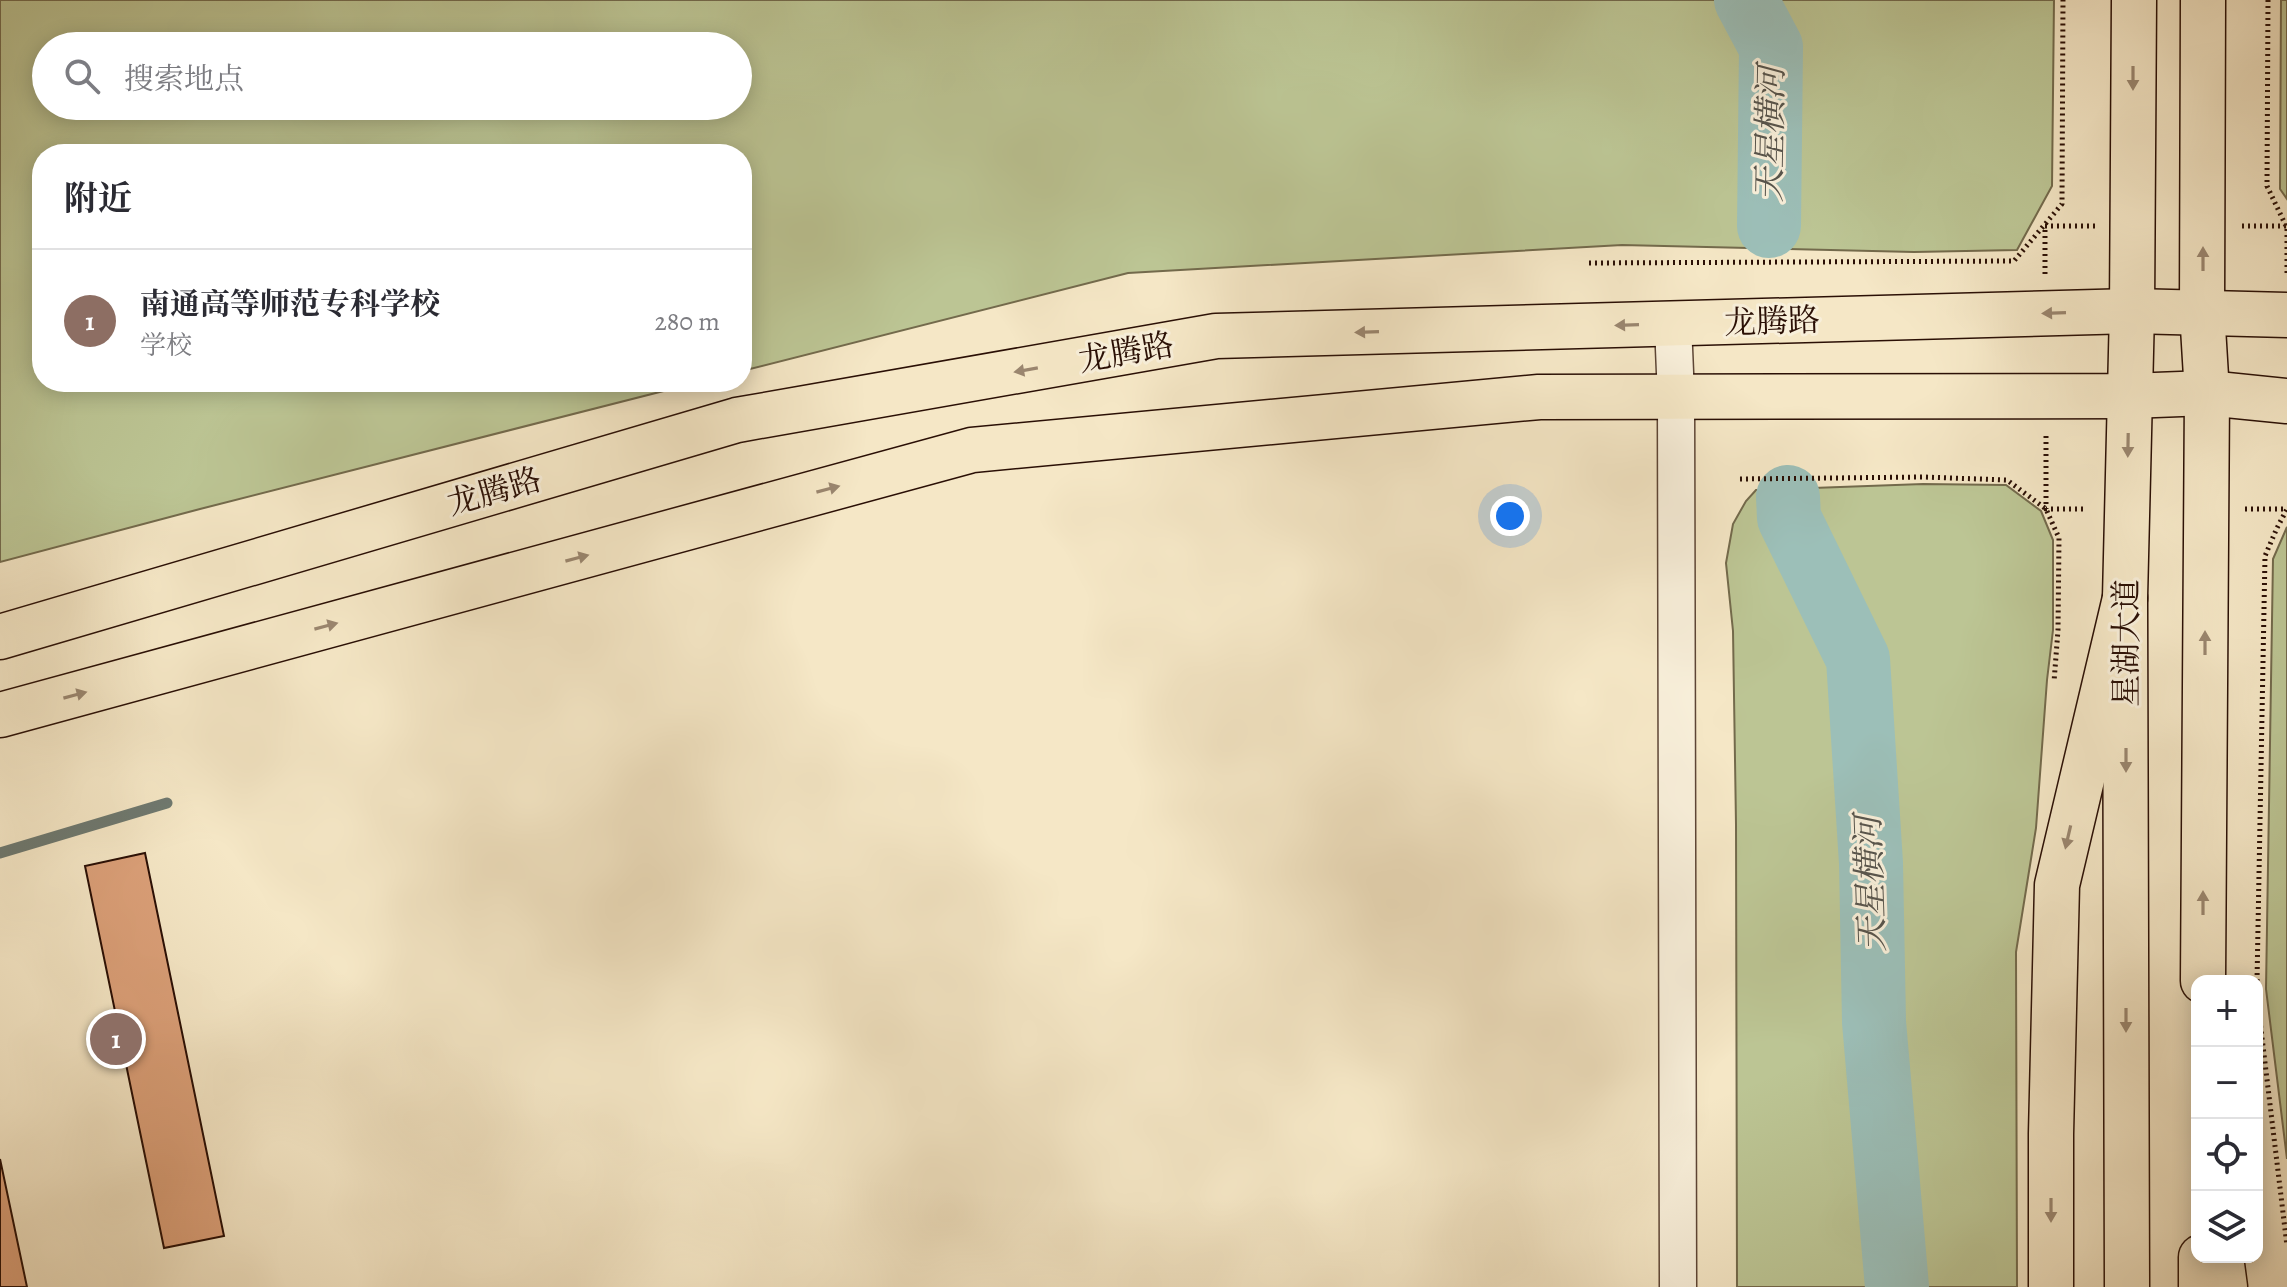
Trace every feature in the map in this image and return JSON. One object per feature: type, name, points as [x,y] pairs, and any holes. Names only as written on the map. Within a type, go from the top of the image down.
[{"type":"main road","name":"星湖大道","points":[[2127,1287],[2125,598],[2132,311],[2134,0]]},
{"type":"main road","points":[[2203,0],[2202,311],[2207,393],[2203,975]]},
{"type":"main road","name":"龙腾路","points":[[0,637],[737,420],[1216,336],[2132,311],[2287,315]]},
{"type":"main road","points":[[0,715],[972,450],[1539,397],[2129,396],[2207,393],[2287,401]]},
{"type":"main road","points":[[2051,1287],[2057,885],[2125,598]]},
{"type":"main road","points":[[2201,1263],[2201,1287]]},
{"type":"main road","points":[[2222,1263],[2225,1287]]},
{"type":"street","points":[[1673,324],[1676,397],[1678,1287]]},
{"type":"path","points":[[1589,263],[2014,261],[2062,204],[2063,0]]},
{"type":"path","points":[[2268,0],[2267,186],[2287,227]]},
{"type":"path","points":[[1740,479],[1923,477],[2007,480],[2046,509],[2059,538],[2054,682]]},
{"type":"path","points":[[2257,975],[2265,556],[2287,509]]},
{"type":"path","points":[[2263,1046],[2287,1246]]},
{"type":"green space","points":[[0,0],[2054,0],[2052,186],[2017,250],[1914,252],[1622,245],[1128,273],[752,368],[752,144],[32,144],[32,392],[660,392],[0,562]]},
{"type":"green space","points":[[2281,0],[2287,0],[2287,199],[2280,189]]},
{"type":"green space","points":[[1923,484],[2006,485],[2041,511],[2053,540],[2053,630],[2036,828],[2016,952],[2017,1287],[1737,1287],[1736,824],[1733,631],[1726,563],[1733,524],[1756,490]]},
{"type":"green space","points":[[2287,527],[2287,1159],[2266,989],[2273,559]]},
{"type":"building","points":[[145,853],[224,1236],[164,1248],[85,866]]},
{"type":"building","points":[[0,1159],[27,1287],[0,1287]]},
{"type":"waterway","name":"天星横河","points":[[1746,0],[1771,47],[1769,226]]},
{"type":"waterway","name":"天星横河","points":[[1788,497],[1789,518],[1858,659],[1871,863],[1874,1022],[1897,1287]]},
{"type":"waterway","points":[[0,853],[167,803]]},
{"type":"place","name":"南通高等师范专科学校","points":[[116,1039]]}]
